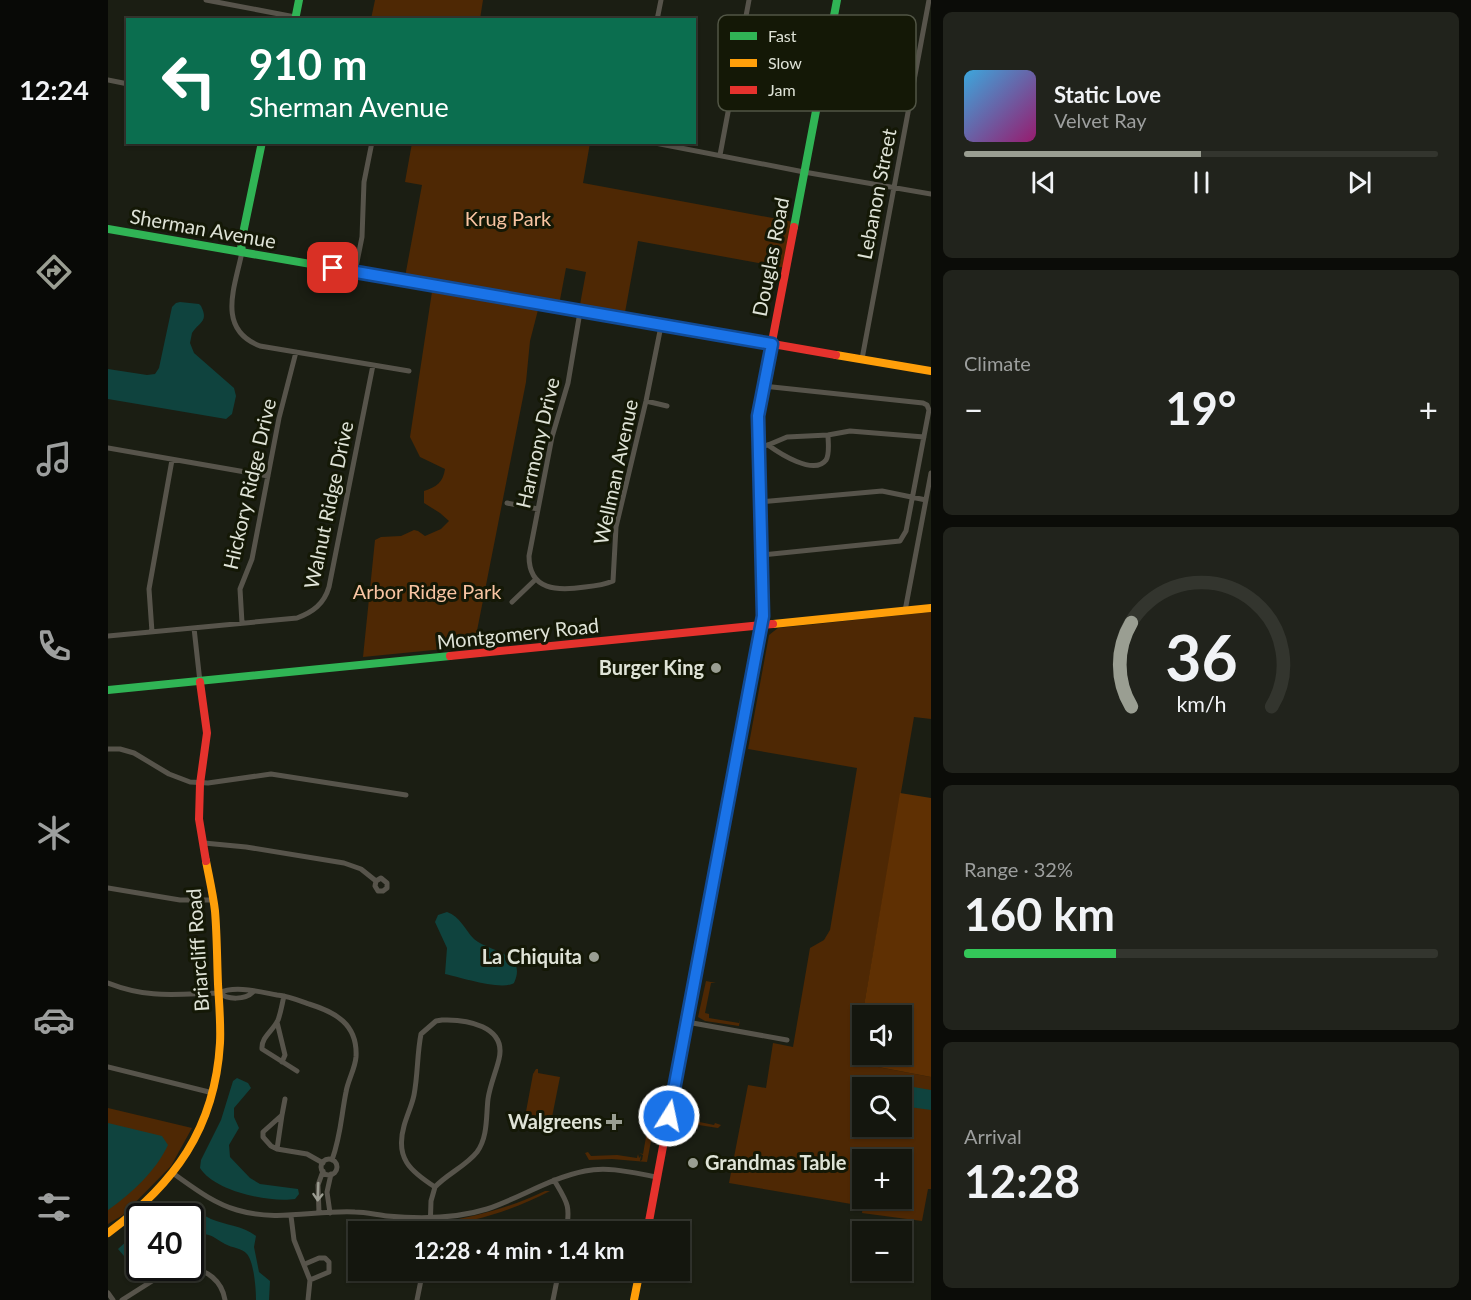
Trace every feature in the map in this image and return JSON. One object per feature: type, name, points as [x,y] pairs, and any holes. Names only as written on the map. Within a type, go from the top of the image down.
[{"type":"street","points":[[206,0],[295,18],[300,0]]},
{"type":"street","points":[[657,18],[661,0]]},
{"type":"street","points":[[745,15],[748,0]]},
{"type":"street","name":"Douglas Road","points":[[834,15],[837,0]]},
{"type":"street","name":"Lebanon Street","points":[[916,70],[929,0]]},
{"type":"street","points":[[108,80],[126,84]]},
{"type":"street","points":[[720,155],[728,111]]},
{"type":"street","name":"Douglas Road","points":[[649,1221],[762,625],[758,416],[816,111]]},
{"type":"street","name":"Lebanon Street","points":[[862,359],[908,111]]},
{"type":"street","points":[[262,144],[241,243],[242,252],[231,311],[237,329],[248,340],[260,346],[409,371]]},
{"type":"street","points":[[355,272],[362,230],[364,182],[372,144]]},
{"type":"street","points":[[661,144],[931,194]]},
{"type":"street","name":"Sherman Avenue","points":[[108,229],[931,371]]},
{"type":"street","name":"Harmony Drive","points":[[536,579],[529,564],[529,556],[552,437],[568,383],[580,312]]},
{"type":"street","name":"Wellman Avenue","points":[[536,579],[550,588],[564,590],[604,585],[613,580],[616,527],[661,326]]},
{"type":"street","name":"Hickory Ridge Drive","points":[[242,623],[240,590],[251,563],[279,418],[296,352]]},
{"type":"street","name":"Walnut Ridge Drive","points":[[108,636],[297,618],[318,607],[327,595],[373,365]]},
{"type":"street","points":[[761,555],[900,541],[906,531],[928,410],[927,405],[923,403],[763,386]]},
{"type":"street","points":[[646,401],[667,406]]},
{"type":"street","points":[[758,447],[768,446],[787,437],[856,431],[924,437]]},
{"type":"street","points":[[768,446],[796,462],[821,463],[828,455],[828,435]]},
{"type":"street","points":[[108,448],[268,476]]},
{"type":"street","points":[[152,632],[149,589],[172,460]]},
{"type":"street","points":[[905,611],[931,473]]},
{"type":"street","points":[[760,502],[873,492],[926,500]]},
{"type":"street","points":[[507,503],[538,509]]},
{"type":"street","points":[[512,602],[536,579]]},
{"type":"street","name":"Montgomery Road","points":[[108,690],[931,608]]},
{"type":"street","name":"Briarcliff Road","points":[[108,1233],[152,1199],[174,1174],[198,1134],[213,1093],[220,1044],[213,900],[199,819],[200,784],[207,733],[194,628]]},
{"type":"street","points":[[108,749],[120,749],[134,753],[177,778],[200,784],[271,774],[374,792],[406,795]]},
{"type":"street","points":[[204,843],[246,847],[344,863],[361,869],[376,881]]},
{"type":"street","points":[[108,888],[180,900],[213,900]]},
{"type":"street","points":[[108,982],[128,991],[147,995],[219,993],[226,990],[246,989],[284,996],[337,1014],[352,1034],[356,1045],[356,1058],[346,1091],[340,1138],[332,1160]]},
{"type":"street","points":[[284,996],[277,1022],[262,1041],[261,1046],[262,1049],[297,1071]]},
{"type":"street","points":[[429,1221],[435,1187],[443,1178],[473,1156],[483,1139],[488,1097],[501,1047],[490,1030],[481,1026],[448,1020],[436,1021],[421,1034],[414,1096],[403,1128],[402,1151],[406,1164],[416,1175],[435,1187]]},
{"type":"street","points":[[277,1022],[285,1055],[282,1062]]},
{"type":"street","points":[[687,1022],[787,1040]]},
{"type":"street","points":[[108,1067],[213,1093]]},
{"type":"street","points":[[277,1149],[285,1099]]},
{"type":"street","points":[[282,1115],[263,1132],[263,1137],[277,1149],[307,1154],[323,1163]]},
{"type":"street","points":[[323,1163],[326,1160],[332,1160]]},
{"type":"street","points":[[330,1213],[327,1192],[331,1174],[337,1167],[332,1160]]},
{"type":"street","points":[[319,1213],[318,1185],[323,1163]]},
{"type":"street","points":[[174,1174],[207,1197],[236,1210],[264,1215],[291,1216],[356,1212],[429,1218],[462,1215],[487,1209],[554,1180],[586,1171],[610,1169],[657,1177]]},
{"type":"street","points":[[323,1171],[331,1174]]},
{"type":"street","points":[[554,1180],[568,1205],[568,1221]]},
{"type":"street","points":[[291,1216],[294,1240],[310,1280],[308,1300]]},
{"type":"street","points":[[305,1264],[318,1258],[325,1258],[329,1262],[329,1272],[310,1280]]},
{"type":"street","points":[[204,1273],[213,1278],[221,1288],[225,1300]]},
{"type":"street","points":[[122,1300],[152,1281]]},
{"type":"street","points":[[417,1300],[421,1281]]},
{"type":"street","points":[[554,1300],[557,1281]]},
{"type":"street","points":[[634,1300],[638,1281]]},
{"type":"street","points":[[108,1293],[113,1300]]},
{"type":"green space","points":[[375,0],[483,0],[480,18],[371,18]]},
{"type":"green space","name":"Krug Park","points":[[412,144],[590,144],[583,183],[794,222],[786,268],[638,241],[624,318],[579,310],[586,272],[566,268],[559,305],[405,277],[422,185],[405,182]]},
{"type":"green space","name":"Arbor Ridge Park","points":[[433,285],[539,306],[530,341],[526,382],[474,646],[363,657],[375,540],[381,537],[401,536],[414,530],[425,536],[441,529],[449,521],[424,503],[424,491],[438,484],[443,478],[445,469],[420,457],[410,437]]},
{"type":"green space","points":[[931,612],[931,719],[914,717],[864,1005],[852,1005],[852,1065],[868,1065],[931,1077],[931,1189],[928,1189],[922,1221],[862,1213],[863,1209],[912,1209],[912,1149],[852,1149],[852,1204],[729,1183],[748,1085],[766,1088],[773,1043],[793,1047],[810,948],[824,940],[830,930],[857,768],[748,749],[769,635],[778,628]]},
{"type":"green space","points":[[706,981],[716,983],[711,983],[705,1013],[709,1014],[709,1018],[739,1023],[740,1019],[739,1026],[705,1021],[698,1017]]},
{"type":"green space","points":[[536,1069],[538,1073],[560,1077],[551,1122],[525,1117],[533,1074]]},
{"type":"green space","points":[[684,1095],[689,1096],[685,1119],[721,1125],[718,1128],[686,1123],[682,1144],[677,1143]]},
{"type":"green space","points":[[108,1108],[192,1128],[171,1166],[135,1203],[126,1203],[126,1212],[123,1215],[108,1224]]},
{"type":"green space","points":[[647,1116],[655,1120],[647,1162],[589,1160],[585,1153],[588,1152],[591,1156],[617,1155],[637,1158],[638,1154],[639,1158],[641,1156],[640,1161],[642,1160],[643,1155],[639,1153],[643,1154],[649,1120],[645,1118]]},
{"type":"green space","points":[[550,1191],[494,1214],[469,1221],[448,1221],[481,1214]]},
{"type":"shaded area","points":[[900,793],[931,798],[931,1077],[868,1065],[912,1065],[912,1005],[864,1005]]},
{"type":"water","points":[[180,302],[201,306],[204,319],[192,333],[190,343],[194,353],[234,388],[236,396],[232,414],[226,419],[108,399],[108,369],[147,375],[155,374],[159,368],[172,307]]},
{"type":"water","points":[[447,912],[459,920],[474,939],[511,959],[516,965],[517,973],[514,983],[490,984],[445,974],[447,948],[435,922],[438,915]]},
{"type":"water","points":[[237,1078],[248,1083],[251,1088],[234,1108],[234,1117],[239,1128],[229,1145],[230,1157],[250,1178],[260,1184],[298,1189],[299,1194],[295,1199],[271,1199],[243,1194],[217,1183],[200,1168],[201,1160],[221,1120],[233,1081]]},
{"type":"water","points":[[912,1087],[931,1090],[931,1110],[912,1107]]},
{"type":"water","points":[[108,1123],[162,1136],[168,1145],[157,1164],[142,1181],[108,1210]]},
{"type":"water","points":[[204,1215],[256,1236],[254,1247],[259,1272],[270,1281],[269,1300],[256,1300],[253,1269],[245,1252],[204,1234]]},
{"type":"water","points":[[126,1242],[126,1255],[118,1249]]},
{"type":"traffic: fast","points":[[295,18],[299,0]]},
{"type":"traffic: fast","points":[[834,15],[837,0]]},
{"type":"traffic: fast","points":[[794,227],[816,111]]},
{"type":"traffic: fast","points":[[242,252],[241,243],[262,144]]},
{"type":"traffic: fast","points":[[108,229],[519,300]]},
{"type":"traffic: fast","points":[[108,690],[450,656]]},
{"type":"traffic: slow","points":[[836,355],[931,371]]},
{"type":"traffic: slow","points":[[773,624],[931,608]]},
{"type":"traffic: slow","points":[[690,1002],[755,659]]},
{"type":"traffic: slow","points":[[108,1233],[153,1195],[171,1174],[187,1152],[210,1102],[216,1074],[220,1028],[215,911],[206,861]]},
{"type":"traffic: slow","points":[[634,1300],[638,1281]]},
{"type":"traffic: jam","points":[[755,659],[763,616],[758,415],[794,227]]},
{"type":"traffic: jam","points":[[519,300],[836,355]]},
{"type":"traffic: jam","points":[[450,656],[773,624]]},
{"type":"traffic: jam","points":[[200,682],[207,733],[200,784],[199,819],[206,861]]},
{"type":"traffic: jam","points":[[649,1221],[690,1002]]},
{"type":"place","name":"Burger King","points":[[716,668]]},
{"type":"place","name":"La Chiquita","points":[[594,957]]},
{"type":"place","name":"Walgreens","points":[[614,1122]]},
{"type":"place","name":"Grandmas Table","points":[[693,1163]]},
{"type":"route","points":[[333,268],[772,344],[758,416],[763,616],[669,1116]]}]
